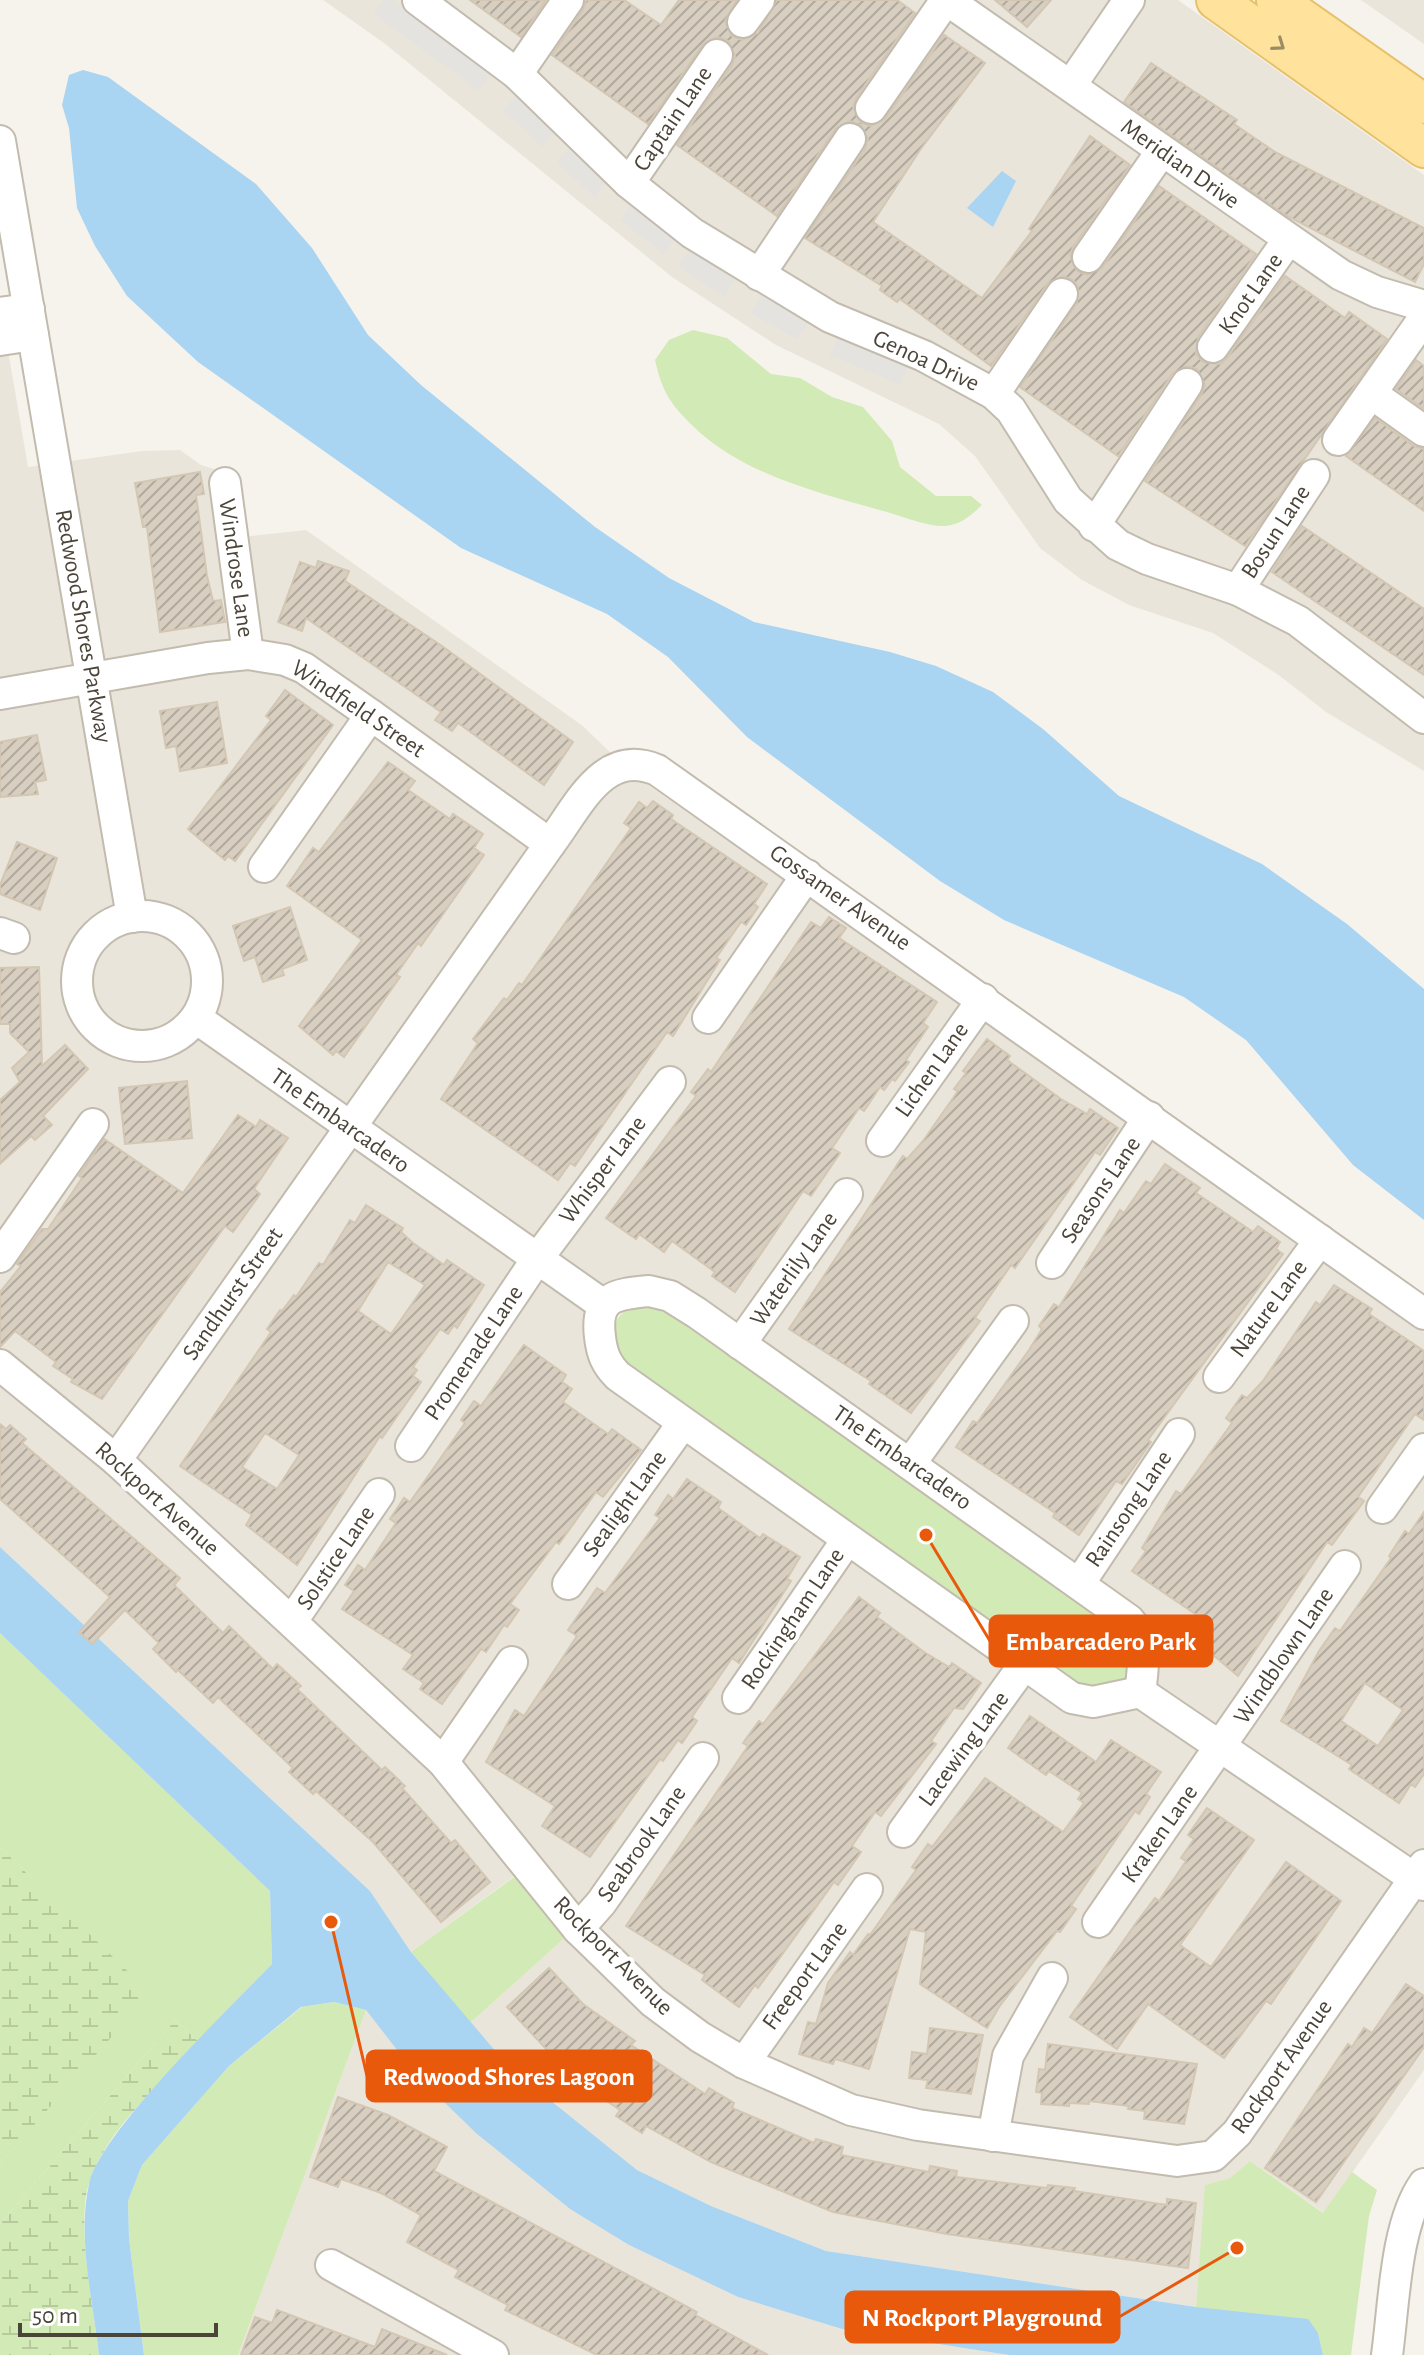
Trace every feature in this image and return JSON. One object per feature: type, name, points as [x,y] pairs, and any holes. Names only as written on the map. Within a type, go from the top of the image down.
[{"type":"main road","points":[[1216,0],[1424,148]]},
{"type":"main road","points":[[1276,0],[1424,104]]},
{"type":"street","name":"Genoa Drive","points":[[418,0],[517,74],[629,183],[692,233],[830,317],[924,356],[994,394],[1011,410],[1068,500],[1118,545],[1147,559],[1238,590],[1298,621],[1424,718]]},
{"type":"street","points":[[517,74],[568,0]]},
{"type":"street","points":[[871,108],[946,0]]},
{"type":"street","name":"Meridian Drive","points":[[946,0],[1288,240],[1357,284],[1424,306]]},
{"type":"street","points":[[1071,85],[1129,0]]},
{"type":"street","name":"Captain Lane","points":[[629,183],[717,55]]},
{"type":"street","points":[[759,275],[850,139]]},
{"type":"street","name":"Redwood Shores Parkway","points":[[0,141],[21,319],[92,679],[132,917]]},
{"type":"street","points":[[1088,257],[1161,152]]},
{"type":"street","name":"Knot Lane","points":[[1213,347],[1288,240]]},
{"type":"street","points":[[994,394],[1062,294]]},
{"type":"street","points":[[1338,440],[1424,318]]},
{"type":"street","points":[[0,340],[21,319]]},
{"type":"street","points":[[1094,526],[1187,384]]},
{"type":"street","points":[[1372,394],[1424,431]]},
{"type":"street","name":"Bosun Lane","points":[[1238,590],[1314,475]]},
{"type":"street","name":"Windrose Lane","points":[[225,483],[248,654]]},
{"type":"street","name":"Windfield Street","points":[[92,679],[248,654],[285,660],[304,668],[550,844]]},
{"type":"street","points":[[0,694],[92,679]]},
{"type":"street","points":[[264,867],[371,715]]},
{"type":"street","name":"Gossamer Avenue","points":[[350,1129],[603,773],[616,766],[645,765],[983,999],[1424,1314]]},
{"type":"street","points":[[708,1018],[807,875]]},
{"type":"street","points":[[132,917],[147,917],[176,926],[198,946],[204,960],[207,989],[196,1018],[177,1036],[152,1045],[112,1039],[91,1022],[77,984],[82,958],[97,935],[119,920],[132,917]]},
{"type":"street","name":"Lichen Lane","points":[[882,1141],[983,999]]},
{"type":"street","name":"The Embarcadero","points":[[196,1018],[602,1304],[615,1296],[632,1292],[649,1291],[670,1296],[1079,1584],[1136,1629],[1142,1640],[1144,1667],[1140,1692]]},
{"type":"street","name":"Whisper Lane","points":[[537,1259],[670,1082]]},
{"type":"street","name":"Seasons Lane","points":[[1052,1263],[1149,1117]]},
{"type":"street","points":[[0,1257],[93,1124]]},
{"type":"street","name":"Sandhurst Street","points":[[116,1460],[350,1129]]},
{"type":"street","name":"Waterlily Lane","points":[[740,1344],[847,1194]]},
{"type":"street","name":"Nature Lane","points":[[1219,1377],[1320,1240]]},
{"type":"street","name":"Promenade Lane","points":[[411,1446],[537,1259]]},
{"type":"street","points":[[602,1304],[598,1318],[605,1363],[618,1376],[1024,1665],[1080,1700],[1116,1700],[1140,1692],[1421,1876]]},
{"type":"street","points":[[910,1464],[1013,1321]]},
{"type":"street","name":"Rockport Avenue","points":[[0,1365],[116,1460],[443,1762],[578,1929],[653,2002],[744,2063],[851,2110],[918,2125],[1177,2161],[1213,2156],[1237,2133],[1421,1876]]},
{"type":"street","name":"Sealight Lane","points":[[568,1584],[683,1423]]},
{"type":"street","name":"Rainsong Lane","points":[[1079,1584],[1179,1434]]},
{"type":"street","points":[[1382,1508],[1424,1449]]},
{"type":"street","name":"Solstice Lane","points":[[292,1621],[379,1494]]},
{"type":"street","name":"Rockingham Lane","points":[[738,1698],[847,1540]]},
{"type":"street","name":"Windblown Lane","points":[[1222,1746],[1345,1566]]},
{"type":"street","points":[[443,1762],[512,1662]]},
{"type":"street","name":"Lacewing Lane","points":[[903,1832],[1024,1665]]},
{"type":"street","name":"Kraken Lane","points":[[1098,1922],[1222,1746]]},
{"type":"street","name":"Seabrook Lane","points":[[578,1929],[601,1903],[703,1758]]},
{"type":"street","name":"Freeport Lane","points":[[744,2063],[867,1889]]},
{"type":"street","points":[[993,2136],[1008,2056],[1052,1978]]},
{"type":"street","points":[[1387,2355],[1407,2225],[1424,2184]]},
{"type":"street","points":[[331,2265],[493,2355]]},
{"type":"shaded area","points":[[323,0],[1178,0],[1424,175],[1424,771],[1326,712],[1280,676],[1213,633],[1129,605],[1082,580],[1040,548],[975,456],[939,424],[776,345],[672,277],[384,43]]},
{"type":"shaded area","points":[[384,0],[392,0],[491,74],[478,90],[374,14]]},
{"type":"shaded area","points":[[1361,0],[1424,0],[1424,44]]},
{"type":"shaded area","points":[[516,96],[555,134],[542,147],[503,110]]},
{"type":"shaded area","points":[[570,148],[607,182],[595,197],[557,163]]},
{"type":"shaded area","points":[[631,204],[675,239],[664,254],[620,220]]},
{"type":"shaded area","points":[[689,250],[735,280],[724,296],[678,266]]},
{"type":"shaded area","points":[[761,295],[809,322],[798,339],[751,314]]},
{"type":"shaded area","points":[[0,304],[28,467],[142,451],[180,450],[201,465],[233,475],[242,537],[306,530],[583,726],[631,773],[1424,1332],[1424,2070],[1324,2213],[1250,2161],[1230,2178],[1206,2185],[1196,2307],[826,2251],[711,2206],[637,2170],[509,2067],[470,2023],[568,1935],[520,1872],[411,1952],[370,1891],[0,1547]],"holes":[[[630,1279],[1148,1621],[1155,1637],[1158,1668],[1152,1702],[1119,1713],[1093,1716],[609,1387],[592,1369],[580,1289]]]},
{"type":"shaded area","points":[[838,335],[908,366],[901,385],[830,355]]},
{"type":"shaded area","points":[[366,2010],[418,2077],[477,2134],[570,2209],[629,2245],[738,2297],[842,2329],[1009,2355],[238,2355]]},
{"type":"green space","points":[[693,330],[727,338],[771,374],[800,378],[832,397],[863,407],[892,441],[900,467],[936,496],[971,496],[982,505],[957,523],[932,525],[810,490],[735,458],[685,418],[673,404],[661,380],[655,360],[669,340]]},
{"type":"green space","points":[[654,1301],[1122,1624],[1133,1671],[1124,1683],[1081,1691],[620,1366],[614,1330],[616,1322],[628,1310]]},
{"type":"green space","points":[[0,1633],[270,1891],[272,1964],[199,2042],[175,2020],[0,2224],[0,2164],[150,1993],[0,1847]]},
{"type":"green space","points":[[0,1847],[151,1993],[0,2164]]},
{"type":"green space","points":[[521,1872],[568,1935],[470,2023],[411,1952]]},
{"type":"green space","points":[[334,2002],[366,2010],[238,2355],[144,2355],[129,2239],[128,2201],[142,2165],[229,2066],[302,2007]]},
{"type":"green space","points":[[175,2020],[199,2042],[152,2091],[108,2144],[97,2163],[85,2200],[85,2243],[99,2355],[0,2355],[0,2224]]},
{"type":"green space","points":[[1250,2161],[1323,2213],[1352,2172],[1377,2190],[1369,2216],[1351,2355],[1323,2355],[1318,2333],[1196,2307],[1205,2185],[1230,2178]]},
{"type":"water","points":[[83,70],[108,77],[256,184],[312,248],[368,335],[421,385],[595,527],[669,578],[754,622],[890,652],[936,666],[993,692],[1043,729],[1119,796],[1262,864],[1347,924],[1424,989],[1424,1220],[1353,1165],[1246,1040],[1184,997],[1004,920],[940,881],[747,737],[668,657],[607,614],[461,548],[198,362],[127,296],[95,246],[77,208],[69,128],[62,105],[69,75]]},
{"type":"water","points":[[1002,171],[1016,181],[993,227],[967,208]]},
{"type":"water","points":[[0,1547],[370,1891],[411,1952],[509,2067],[637,2170],[711,2206],[826,2251],[1196,2307],[1308,2319],[1318,2333],[1323,2355],[1009,2355],[842,2329],[738,2297],[629,2245],[570,2209],[477,2134],[418,2077],[366,2010],[334,2002],[301,2007],[229,2066],[142,2165],[128,2201],[129,2239],[144,2355],[99,2355],[85,2248],[89,2184],[98,2161],[141,2103],[272,1964],[270,1891],[0,1633]]},
{"type":"building","points":[[470,0],[546,0],[521,37]]},
{"type":"building","points":[[586,0],[624,0],[661,25],[679,0],[737,0],[725,21],[732,36],[742,40],[758,33],[777,0],[897,0],[915,13],[856,98],[853,107],[860,122],[870,126],[885,119],[944,35],[985,63],[920,150],[873,222],[982,298],[1032,231],[1029,229],[1090,136],[1130,165],[1073,247],[1070,256],[1077,271],[1087,275],[1102,268],[1159,186],[1256,254],[1198,337],[1196,354],[1203,362],[1220,364],[1227,358],[1285,276],[1345,318],[1349,312],[1387,339],[1245,546],[1145,481],[1202,393],[1205,384],[1197,369],[1187,366],[1172,374],[1118,456],[1020,387],[1077,303],[1078,287],[1073,280],[1063,276],[1048,283],[991,366],[900,299],[897,302],[880,290],[882,286],[805,238],[865,149],[868,139],[861,125],[850,121],[836,128],[777,216],[677,145],[732,65],[735,56],[728,41],[718,37],[703,44],[648,124],[552,55],[583,10]]},
{"type":"building","points":[[995,0],[1051,0],[1027,27]]},
{"type":"building","points":[[1151,63],[1237,120],[1234,124],[1275,152],[1424,228],[1424,264],[1415,282],[1287,216],[1124,102]]},
{"type":"building","points":[[1416,360],[1424,366],[1424,409],[1396,389]]},
{"type":"building","points":[[1375,418],[1414,446],[1424,449],[1424,511],[1346,456]]},
{"type":"building","points":[[200,472],[204,494],[196,495],[207,576],[213,601],[221,600],[225,622],[160,632],[147,527],[143,527],[135,483]]},
{"type":"building","points":[[1302,526],[1424,609],[1424,675],[1272,572]]},
{"type":"building","points":[[318,561],[349,571],[345,581],[442,646],[573,742],[544,785],[458,723],[452,731],[435,720],[441,712],[306,618],[302,631],[278,622],[300,562],[316,568]]},
{"type":"building","points":[[285,690],[333,725],[235,861],[228,856],[225,860],[188,829],[271,720],[266,716]]},
{"type":"building","points":[[217,702],[227,763],[180,771],[176,746],[166,748],[160,711]]},
{"type":"building","points":[[37,735],[46,780],[35,782],[38,794],[0,797],[0,742]]},
{"type":"building","points":[[388,762],[415,781],[408,790],[450,819],[453,814],[483,834],[474,848],[484,855],[421,946],[418,943],[396,975],[400,977],[344,1057],[336,1051],[333,1055],[299,1026],[362,940],[287,886],[313,848],[319,852]]},
{"type":"building","points":[[653,801],[673,815],[671,819],[767,884],[754,904],[758,907],[746,925],[741,922],[716,958],[720,960],[673,1036],[667,1032],[575,1166],[570,1163],[558,1180],[441,1099],[478,1043],[473,1039],[504,998],[507,1000],[519,983],[522,985],[631,828],[624,823],[639,802],[647,808]]},
{"type":"building","points":[[17,842],[57,858],[40,910],[0,894],[0,885]]},
{"type":"building","points":[[290,907],[307,960],[282,969],[284,975],[263,982],[255,957],[244,961],[233,926]]},
{"type":"building","points":[[829,917],[846,928],[839,938],[937,1002],[923,1023],[928,1027],[906,1060],[909,1062],[895,1081],[892,1079],[884,1090],[880,1087],[864,1111],[859,1108],[832,1148],[840,1153],[811,1196],[803,1191],[735,1292],[712,1276],[715,1272],[672,1241],[664,1252],[639,1234],[636,1239],[606,1218],[696,1096],[691,1092],[708,1069],[711,1072],[811,922],[821,928]]},
{"type":"building","points":[[39,967],[42,1066],[65,1045],[88,1069],[43,1116],[52,1125],[35,1140],[31,1136],[0,1164],[0,1100],[20,1082],[12,1068],[29,1052],[10,1033],[10,1024],[0,1024],[0,968]]},
{"type":"building","points":[[987,1039],[1010,1056],[1007,1060],[1061,1099],[1087,1114],[1090,1109],[1118,1128],[1100,1155],[1095,1152],[1015,1268],[1011,1265],[975,1318],[980,1321],[911,1413],[869,1384],[871,1381],[789,1329],[903,1156],[907,1159],[923,1141],[958,1091],[954,1089],[966,1073],[963,1071]]},
{"type":"building","points":[[187,1081],[192,1138],[125,1144],[119,1088]]},
{"type":"building","points":[[238,1115],[256,1127],[260,1120],[288,1138],[254,1189],[260,1194],[233,1232],[225,1226],[102,1399],[71,1382],[73,1379],[53,1366],[56,1362],[15,1331],[0,1347],[0,1292],[21,1266],[17,1264],[42,1229],[48,1229],[104,1139],[183,1193]]},
{"type":"building","points":[[1165,1164],[1200,1188],[1196,1193],[1253,1232],[1258,1226],[1280,1242],[1276,1249],[1283,1254],[1148,1440],[1151,1442],[1122,1484],[1116,1481],[1079,1535],[1053,1517],[1055,1513],[956,1447],[1029,1350],[1042,1329],[1039,1326],[1054,1304],[1059,1307],[1120,1210],[1124,1213],[1146,1181],[1151,1184]]},
{"type":"building","points":[[366,1205],[403,1228],[401,1232],[413,1243],[444,1265],[447,1260],[484,1285],[457,1328],[454,1325],[448,1334],[440,1329],[413,1367],[417,1370],[413,1376],[421,1382],[382,1438],[380,1436],[297,1565],[246,1525],[252,1515],[180,1466],[271,1332],[267,1329],[280,1310],[294,1295],[296,1297],[319,1263],[323,1265],[350,1220],[355,1223]],"holes":[[[388,1262],[425,1285],[391,1334],[358,1311]],[[265,1433],[299,1455],[277,1489],[242,1467]]]},
{"type":"building","points":[[1334,1285],[1372,1309],[1369,1314],[1424,1351],[1424,1420],[1415,1414],[1358,1497],[1364,1501],[1332,1545],[1327,1542],[1238,1676],[1192,1637],[1204,1620],[1132,1571],[1146,1551],[1142,1548],[1176,1491],[1181,1494],[1232,1423],[1226,1418],[1242,1395],[1247,1398],[1263,1381],[1316,1302],[1320,1305]]},
{"type":"building","points":[[524,1345],[566,1375],[562,1382],[572,1389],[563,1402],[608,1434],[612,1429],[641,1450],[603,1497],[596,1492],[559,1544],[556,1542],[510,1604],[519,1610],[507,1627],[504,1625],[486,1652],[481,1649],[442,1704],[420,1689],[424,1683],[403,1669],[413,1655],[342,1609],[354,1591],[345,1585],[358,1565],[365,1570],[396,1523],[390,1519],[404,1498],[410,1502],[465,1423],[461,1420],[474,1401],[481,1406]]},
{"type":"building","points":[[0,1424],[6,1429],[10,1425],[26,1439],[22,1443],[180,1578],[174,1585],[223,1633],[229,1626],[273,1669],[277,1664],[301,1686],[297,1689],[382,1770],[385,1767],[405,1786],[402,1788],[451,1843],[455,1840],[490,1882],[441,1922],[373,1842],[316,1791],[313,1794],[289,1772],[293,1768],[218,1697],[213,1703],[178,1670],[176,1672],[153,1649],[159,1643],[125,1610],[92,1644],[79,1632],[110,1597],[0,1499]]},
{"type":"building","points":[[687,1479],[721,1502],[718,1508],[760,1538],[763,1534],[800,1557],[787,1579],[791,1581],[739,1663],[732,1658],[692,1717],[697,1721],[682,1743],[678,1740],[663,1761],[660,1759],[590,1857],[542,1826],[555,1806],[486,1762],[515,1710],[524,1716],[577,1636],[568,1630],[597,1588],[605,1593],[660,1518],[655,1515],[668,1495],[673,1499]]},
{"type":"building","points":[[1424,1512],[1424,1774],[1415,1787],[1411,1784],[1399,1803],[1349,1769],[1352,1765],[1281,1721],[1319,1651],[1335,1628],[1340,1631],[1391,1558],[1389,1556],[1405,1531],[1409,1534]],"holes":[[[1365,1683],[1403,1710],[1378,1746],[1341,1721]]]},
{"type":"building","points":[[859,1597],[880,1613],[877,1617],[924,1652],[949,1667],[952,1663],[981,1683],[963,1709],[954,1708],[931,1741],[936,1744],[881,1816],[875,1812],[852,1846],[861,1852],[838,1885],[834,1882],[758,1988],[755,1985],[739,2007],[702,1980],[705,1975],[626,1926],[748,1746],[743,1743],[759,1721],[763,1724]]},
{"type":"building","points":[[1030,1716],[1096,1762],[1111,1740],[1161,1772],[1146,1794],[1150,1797],[1139,1814],[1135,1811],[1071,1906],[1076,1909],[999,2007],[987,2028],[920,1984],[926,1932],[910,1929],[869,2069],[835,2059],[833,2064],[799,2054],[808,2022],[816,2024],[828,1983],[850,1952],[853,1955],[870,1935],[916,1870],[912,1867],[928,1844],[932,1847],[985,1778],[1063,1832],[1084,1803],[1078,1799],[1082,1793],[1049,1771],[1046,1775],[1008,1748]]},
{"type":"building","points":[[1207,1808],[1254,1840],[1180,1945],[1211,1967],[1286,1862],[1341,1901],[1271,2004],[1266,2001],[1224,2058],[1148,2004],[1117,2049],[1070,2017],[1136,1923],[1155,1898],[1159,1901],[1186,1861],[1181,1858],[1194,1839],[1188,1835]]},
{"type":"building","points":[[549,1968],[583,2004],[635,2041],[631,2045],[705,2094],[709,2088],[734,2103],[732,2108],[814,2143],[816,2139],[843,2147],[841,2155],[929,2172],[930,2166],[957,2171],[956,2177],[1047,2188],[1048,2185],[1075,2188],[1074,2191],[1167,2205],[1167,2199],[1196,2203],[1188,2268],[947,2234],[833,2212],[711,2162],[646,2126],[642,2133],[616,2116],[620,2110],[558,2068],[561,2065],[507,2007]]},
{"type":"building","points":[[1406,1984],[1424,1996],[1424,2047],[1316,2202],[1265,2168],[1348,2044],[1352,2047],[1364,2028],[1372,2033]]},
{"type":"building","points":[[930,2028],[983,2035],[971,2094],[926,2088],[928,2080],[909,2078],[912,2052],[927,2054]]},
{"type":"building","points":[[1048,2044],[1197,2064],[1184,2124],[1144,2119],[1145,2111],[1128,2109],[1129,2106],[1089,2101],[1089,2104],[1069,2103],[1069,2106],[1041,2104],[1042,2093],[1036,2092],[1039,2069],[1045,2070]]},
{"type":"building","points":[[338,2097],[388,2115],[447,2147],[434,2171],[697,2312],[695,2315],[768,2355],[597,2355],[505,2310],[508,2305],[455,2277],[459,2270],[407,2242],[421,2215],[381,2193],[341,2179],[338,2187],[310,2177]]},
{"type":"building","points":[[277,2310],[375,2347],[382,2329],[447,2355],[241,2355],[255,2317],[272,2323]]},
{"type":"place","name":"Embarcadero Park","points":[[926,1535]]},
{"type":"place","name":"Redwood Shores Lagoon","points":[[331,1922]]},
{"type":"place","name":"N Rockport Playground","points":[[1237,2248]]}]
